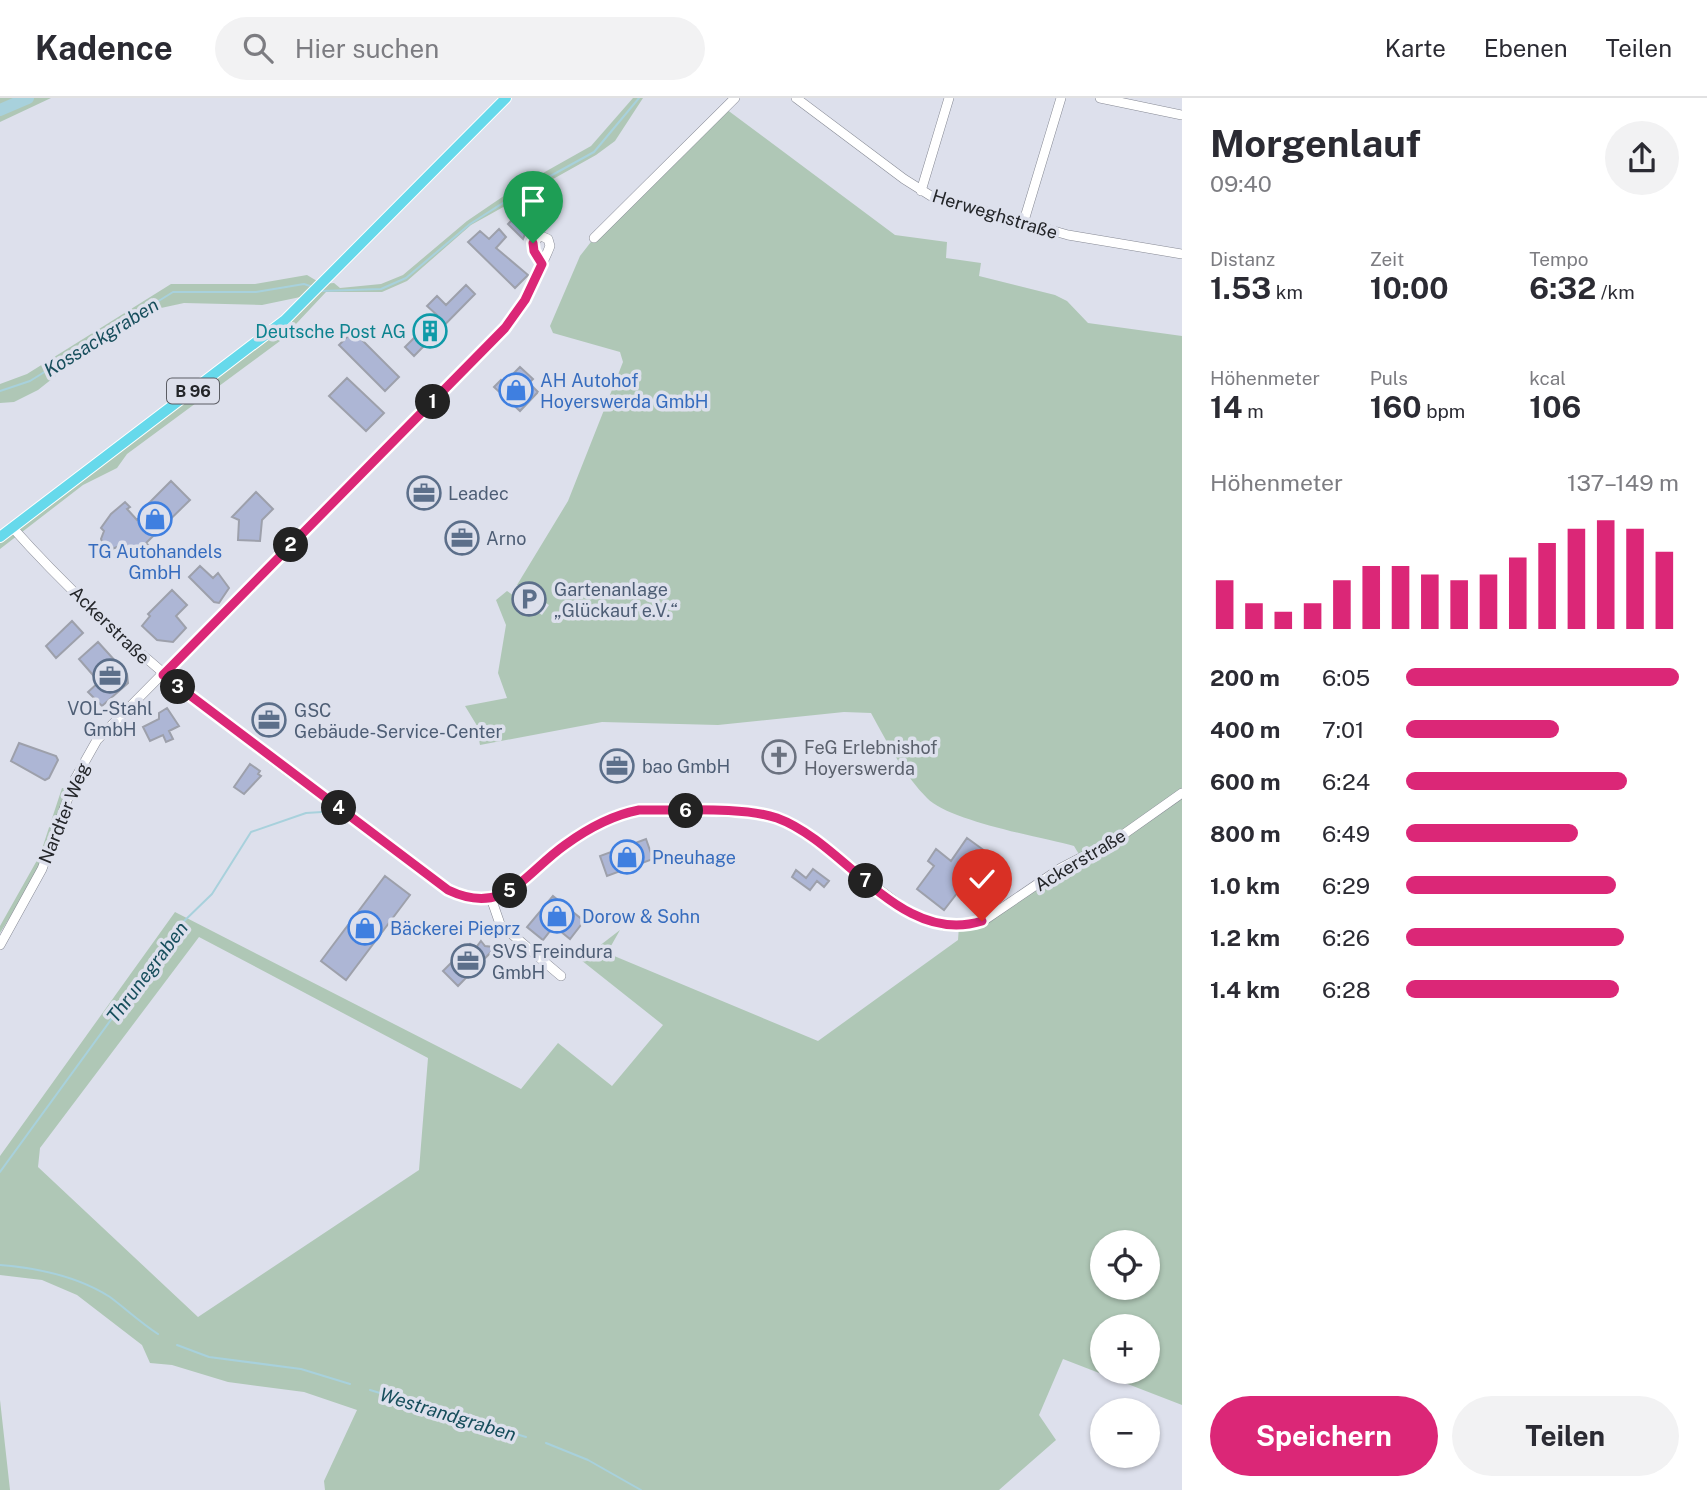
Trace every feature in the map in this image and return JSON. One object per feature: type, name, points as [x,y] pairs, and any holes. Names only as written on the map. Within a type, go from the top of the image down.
[{"type":"main road","name":"B 96","points":[[0,537],[249,349],[312,294],[506,98]]},
{"type":"street","points":[[594,238],[648,183],[699,137],[735,98]]},
{"type":"street","name":"Herweghstraße","points":[[796,98],[921,191],[1023,224],[1086,239],[1182,254]]},
{"type":"street","points":[[921,191],[949,98]]},
{"type":"street","points":[[1023,224],[1061,98]]},
{"type":"street","points":[[1100,98],[1182,115]]},
{"type":"street","name":"Nardter Weg","points":[[0,945],[42,869],[71,787],[86,757],[108,728],[505,328],[525,300],[542,264]]},
{"type":"street","name":"Ackerstraße","points":[[12,527],[163,675],[448,890],[470,899],[492,898],[517,888],[567,844],[625,813],[639,810],[754,813],[792,824],[912,915],[945,926],[971,925],[982,921],[1080,856],[1117,839],[1182,793]]},
{"type":"street","points":[[492,898],[500,924],[561,976]]},
{"type":"green space","points":[[0,98],[51,98],[0,122]]},
{"type":"green space","points":[[633,98],[643,98],[615,141],[596,155],[471,225],[407,281],[382,292],[326,292],[280,341],[127,454],[117,468],[83,485],[0,549],[0,537],[310,295],[262,305],[184,303],[161,308],[72,363],[38,390],[14,402],[0,403],[0,384],[27,374],[171,284],[255,284],[307,275],[322,284],[334,283],[340,288],[381,284],[403,275],[467,221],[511,191],[591,146]]},
{"type":"green space","points":[[726,109],[895,235],[947,242],[946,258],[981,263],[979,276],[1055,295],[1067,301],[1088,323],[1182,336],[1182,1405],[1128,1384],[1160,1384],[1160,1314],[1090,1314],[1090,1369],[1063,1359],[1039,1415],[1056,1440],[999,1490],[325,1490],[324,1481],[357,1410],[304,1392],[228,1382],[172,1365],[150,1363],[142,1345],[77,1295],[42,1280],[0,1275],[0,1156],[175,912],[521,1089],[558,1043],[612,1086],[663,1025],[581,960],[620,930],[607,953],[818,1041],[958,940],[959,926],[971,924],[1080,856],[1074,846],[974,821],[938,806],[910,779],[871,713],[844,712],[718,725],[602,722],[480,745],[476,724],[465,706],[507,698],[498,673],[506,625],[496,600],[507,591],[542,615],[549,605],[517,585],[568,501],[623,362],[620,352],[553,333],[550,326],[580,256],[594,238]],"holes":[[[199,937],[428,1058],[419,1170],[198,1317],[38,1167],[40,1148]]]},
{"type":"green space","points":[[62,788],[67,789],[45,854],[29,887],[0,933],[0,926],[40,855]]},
{"type":"green space","points":[[0,1400],[10,1490],[0,1490]]},
{"type":"building","points":[[525,207],[533,215],[523,239],[508,224]]},
{"type":"building","points":[[499,229],[506,237],[496,248],[528,275],[515,288],[468,242],[480,231],[489,239]]},
{"type":"building","name":"Deutsche Post AG","points":[[466,285],[475,294],[414,356],[405,347],[437,315],[427,306],[437,296],[446,305]]},
{"type":"building","points":[[353,331],[399,377],[385,391],[339,345]]},
{"type":"building","name":"AH Autohof Hoyerswerda GmbH","points":[[520,367],[533,379],[529,383],[538,392],[520,411],[494,387],[501,380],[504,383]]},
{"type":"building","points":[[347,378],[384,413],[366,431],[329,396]]},
{"type":"building","name":"TG Autohandels GmbH","points":[[171,481],[190,500],[146,543],[155,552],[147,559],[138,550],[131,558],[120,546],[109,550],[104,546],[101,539],[104,531],[101,528],[111,514],[125,502],[130,507],[127,509],[137,520],[152,506],[149,503]]},
{"type":"building","points":[[256,492],[273,509],[262,520],[260,541],[238,540],[239,520],[232,517]]},
{"type":"building","points":[[200,566],[213,578],[218,573],[229,588],[219,603],[214,602],[189,577]]},
{"type":"building","points":[[172,590],[187,605],[176,616],[186,628],[173,642],[157,640],[142,626],[150,616],[148,614]]},
{"type":"building","points":[[72,621],[83,633],[56,658],[46,646]]},
{"type":"building","name":"VOL-Stahl GmbH","points":[[98,642],[127,674],[128,683],[102,706],[88,692],[99,682],[79,659]]},
{"type":"building","name":"GSC Gebäude-Service-Center","points":[[272,706],[282,713],[266,734],[256,727]]},
{"type":"building","points":[[167,708],[179,726],[169,731],[173,739],[166,742],[163,735],[150,741],[143,727],[159,719],[159,713]]},
{"type":"building","points":[[19,743],[56,756],[58,760],[49,778],[45,780],[11,761]]},
{"type":"building","points":[[250,764],[260,771],[258,774],[261,776],[244,794],[234,787]]},
{"type":"building","points":[[967,838],[1000,862],[971,901],[958,892],[944,910],[917,889],[934,866],[928,861],[936,849],[951,861]]},
{"type":"building","name":"Pneuhage","points":[[646,839],[653,859],[607,876],[600,856]]},
{"type":"building","points":[[813,869],[829,881],[824,887],[817,881],[810,890],[792,877],[796,870],[806,878]]},
{"type":"building","name":"Bäckerei Pieprz","points":[[385,876],[410,895],[346,980],[321,961]]},
{"type":"building","name":"Dorow & Sohn","points":[[553,896],[584,921],[570,939],[554,926],[543,940],[527,927]]},
{"type":"building","name":"SVS Freindura GmbH","points":[[481,941],[485,946],[493,947],[493,950],[458,986],[443,971],[470,944],[475,949]]},
{"type":"waterway","points":[[0,110],[28,98]]},
{"type":"waterway","name":"Kossackgraben","points":[[321,291],[381,289],[406,278],[470,224],[514,196],[594,152],[639,98]]},
{"type":"waterway","name":"Kossackgraben","points":[[0,391],[30,381],[173,292],[256,292],[304,284],[313,287]]},
{"type":"waterway","name":"Thrunegraben","points":[[0,1172],[180,925],[212,894],[251,832],[306,813],[322,812]]},
{"type":"waterway","name":"Westrandgraben","points":[[0,1265],[29,1268],[71,1278],[110,1297],[158,1334]]},
{"type":"waterway","name":"Westrandgraben","points":[[177,1345],[209,1357],[301,1369],[350,1384]]},
{"type":"waterway","name":"Westrandgraben","points":[[370,1390],[526,1437]]},
{"type":"waterway","name":"Westrandgraben","points":[[546,1443],[588,1460],[641,1490]]},
{"type":"place","name":"Deutsche Post AG","points":[[430,331]]},
{"type":"place","name":"AH Autohof Hoyerswerda GmbH","points":[[516,390]]},
{"type":"place","name":"Leadec","points":[[424,493]]},
{"type":"place","name":"TG Autohandels GmbH","points":[[155,519]]},
{"type":"place","name":"Arno","points":[[462,538]]},
{"type":"place","name":"Gartenanlage „Glückauf e.V.“","points":[[529,599]]},
{"type":"place","name":"VOL-Stahl GmbH","points":[[110,676]]},
{"type":"place","name":"GSC Gebäude-Service-Center","points":[[269,720]]},
{"type":"place","name":"FeG Erlebnishof Hoyerswerda","points":[[779,757]]},
{"type":"place","name":"bao GmbH","points":[[617,766]]},
{"type":"place","name":"Pneuhage","points":[[627,857]]},
{"type":"place","name":"Dorow & Sohn","points":[[557,916]]},
{"type":"place","name":"Bäckerei Pieprz","points":[[365,928]]},
{"type":"place","name":"SVS Freindura GmbH","points":[[468,961]]},
{"type":"route","points":[[533,243],[534,251],[542,264],[525,300],[505,328],[163,675],[448,890],[470,899],[494,897],[517,888],[540,864],[567,844],[625,813],[639,810],[754,813],[792,824],[912,915],[945,926],[971,925],[982,921]]}]
